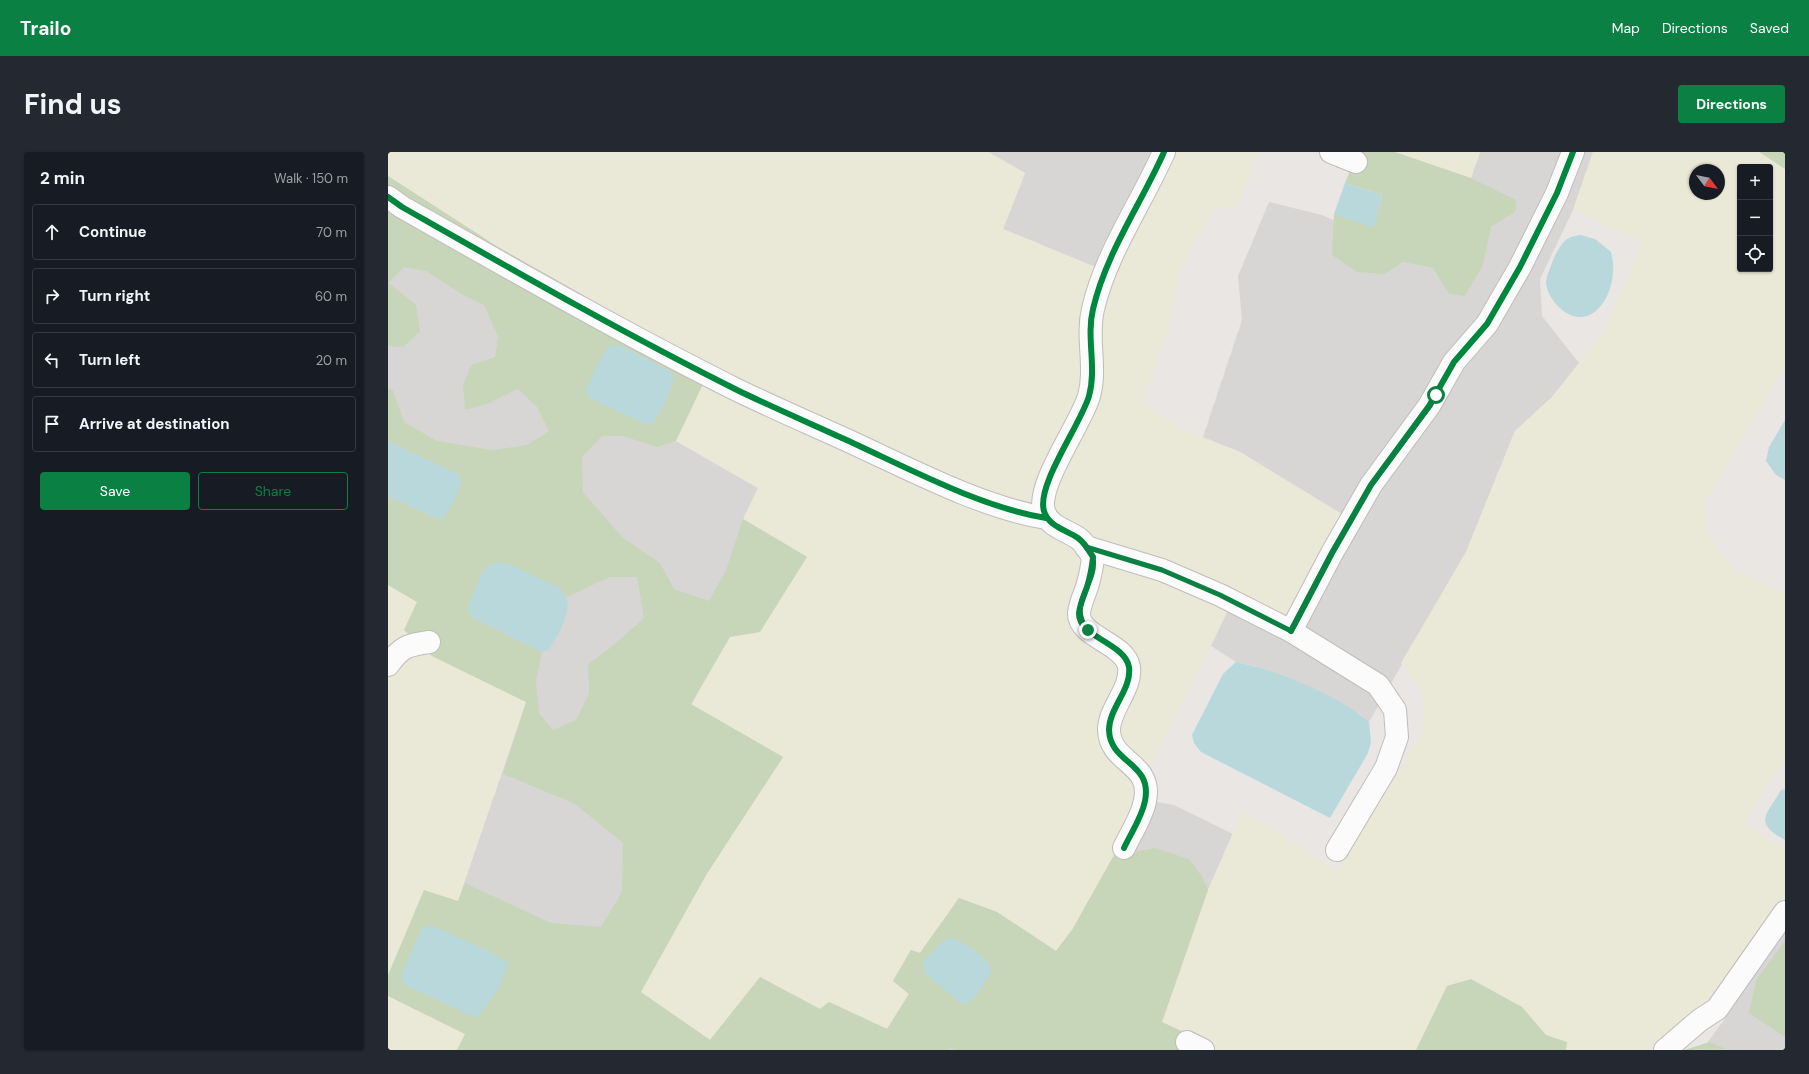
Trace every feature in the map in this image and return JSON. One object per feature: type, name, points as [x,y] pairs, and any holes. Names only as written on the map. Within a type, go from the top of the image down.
[{"type":"street","points":[[1046,518],[1043,509],[1043,497],[1048,483],[1088,398],[1092,381],[1090,328],[1092,310],[1098,290],[1110,262],[1164,152]]},
{"type":"street","points":[[1331,152],[1356,162]]},
{"type":"street","points":[[1291,631],[1332,553],[1371,485],[1430,406],[1454,362],[1487,324],[1523,260],[1557,193],[1573,152]]},
{"type":"street","points":[[388,197],[402,207],[530,279],[739,391],[958,490],[1016,511],[1046,518],[1055,525],[1079,538],[1093,557],[1091,571],[1079,614],[1082,623],[1088,630],[1116,649],[1129,666],[1129,676],[1109,729],[1111,741],[1115,750],[1138,768],[1145,779],[1147,789],[1145,802],[1124,848]]},
{"type":"street","points":[[1086,547],[1162,570],[1220,595],[1291,631],[1378,685],[1395,710],[1397,737],[1386,768],[1337,850]]},
{"type":"street","points":[[388,665],[398,652],[409,645],[429,642]]},
{"type":"street","points":[[1665,1050],[1700,1020],[1717,1009],[1785,912]]},
{"type":"shaded area","points":[[388,152],[988,152],[1025,173],[1003,229],[1100,269],[1087,380],[1028,510],[1009,505],[724,375],[498,247],[388,176]]},
{"type":"shaded area","points":[[988,152],[1173,152],[1100,269],[1003,229],[1025,173]]},
{"type":"shaded area","points":[[1173,152],[1259,152],[1238,206],[1213,209],[1180,270],[1170,324],[1143,402],[1181,429],[1240,452],[1342,514],[1288,618],[1082,534],[1051,510],[1098,331],[1106,292]]},
{"type":"shaded area","points":[[1395,152],[1480,152],[1471,178]]},
{"type":"shaded area","points":[[1480,152],[1593,152],[1573,210],[1540,279],[1542,316],[1579,363],[1552,397],[1515,431],[1466,552],[1369,722],[1360,714],[1255,666],[1236,662],[1211,646],[1228,610],[1281,477],[1240,452],[1203,437],[1242,320],[1238,276],[1269,202],[1322,215],[1338,222],[1471,178]]},
{"type":"shaded area","points":[[1593,152],[1759,152],[1785,169],[1785,366],[1704,504],[1708,535],[1733,568],[1785,594],[1785,763],[1782,763],[1744,823],[1785,850],[1785,900],[1742,961],[1712,997],[1647,1050],[1566,1050],[1567,1042],[1546,1035],[1522,1007],[1447,987],[1416,1050],[1218,1050],[1210,1044],[1162,1022],[1208,890],[1242,812],[1267,825],[1336,872],[1424,731],[1424,694],[1401,663],[1466,552],[1515,431],[1552,397],[1604,332],[1643,241],[1573,210]]},
{"type":"shaded area","points":[[388,176],[498,247],[616,313],[676,441],[758,488],[1072,930],[1124,837],[1139,799],[1174,805],[1233,834],[1208,890],[1162,1022],[1187,1050],[457,1050],[465,1034],[388,996],[388,975],[458,900],[526,702],[432,656],[404,630],[417,602],[388,585]]},
{"type":"shaded area","points":[[705,380],[1041,527],[1084,555],[1076,601],[1123,667],[1106,714],[1139,781],[1124,837],[1072,930],[1056,951],[997,912],[959,898],[920,953],[911,950],[893,981],[909,994],[887,1029],[829,1002],[820,1009],[760,978],[710,1040],[640,992],[706,875],[783,757],[691,705],[730,636],[807,557],[743,519],[758,488],[676,441]]},
{"type":"shaded area","points":[[1100,557],[1115,560],[1228,610],[1151,766],[1126,751],[1116,730],[1135,679],[1093,626],[1087,612]]},
{"type":"shaded area","points":[[388,585],[417,602],[396,649],[388,656]]},
{"type":"shaded area","points":[[414,655],[432,656],[526,702],[458,901],[424,891],[388,975],[388,849],[390,845],[388,845],[388,673],[392,672]]},
{"type":"shaded area","points":[[1785,926],[1785,1050],[1702,1050],[1729,1013]]},
{"type":"shaded area","points":[[388,996],[465,1034],[457,1050],[388,1050]]},
{"type":"green space","points":[[1358,152],[1395,152],[1471,178],[1516,200],[1516,211],[1491,227],[1483,265],[1465,296],[1449,294],[1433,268],[1403,262],[1385,274],[1357,272],[1332,255],[1334,214],[1374,227],[1382,195],[1345,183]]},
{"type":"green space","points":[[1759,152],[1785,152],[1785,169]]},
{"type":"green space","points":[[388,176],[498,247],[708,366],[705,380],[676,441],[657,447],[623,436],[602,436],[582,457],[583,492],[622,537],[660,563],[674,589],[709,601],[726,570],[743,519],[807,557],[760,632],[730,637],[691,704],[783,757],[706,875],[641,992],[710,1040],[760,977],[820,1009],[829,1002],[887,1029],[909,994],[893,981],[911,950],[920,953],[959,898],[997,912],[1056,951],[1072,930],[1114,855],[1155,848],[1189,859],[1203,878],[1208,890],[1162,1022],[1186,1033],[1187,1050],[955,1050],[951,1048],[948,1050],[457,1050],[465,1034],[388,996],[388,975],[424,890],[458,901],[465,883],[551,923],[601,927],[622,892],[623,843],[575,804],[503,774],[526,702],[432,656],[404,630],[417,602],[388,585],[388,497],[442,520],[457,474],[388,441],[388,388],[393,390],[404,422],[437,441],[492,450],[527,445],[549,431],[537,407],[518,389],[487,404],[465,410],[463,385],[471,365],[495,357],[498,337],[484,305],[463,295],[426,271],[404,267],[389,283],[416,305],[420,332],[403,347],[388,346]],"holes":[[[495,562],[560,589],[567,597],[610,577],[637,577],[644,618],[610,648],[588,664],[589,693],[576,720],[553,730],[539,713],[536,680],[542,652],[471,617],[468,607],[483,571]]]},
{"type":"green space","points":[[1785,941],[1785,1037],[1749,1013],[1756,980]]},
{"type":"green space","points":[[1471,979],[1522,1007],[1546,1035],[1567,1042],[1566,1050],[1416,1050],[1447,986]]},
{"type":"green space","points":[[1710,1042],[1726,1049],[1684,1050]]},
{"type":"water","points":[[1345,183],[1382,195],[1374,228],[1334,214]]},
{"type":"water","points":[[1580,235],[1595,239],[1611,252],[1613,277],[1603,303],[1593,313],[1580,317],[1566,313],[1560,308],[1551,296],[1546,283],[1553,260],[1561,246],[1569,238]]},
{"type":"water","points":[[610,345],[622,346],[670,371],[674,377],[668,397],[661,410],[648,425],[589,398],[585,391],[603,354]]},
{"type":"water","points":[[1785,420],[1785,480],[1776,475],[1766,461],[1769,447]]},
{"type":"water","points":[[388,441],[458,474],[461,479],[458,490],[451,506],[442,520],[388,497]]},
{"type":"water","points":[[495,562],[516,567],[553,584],[566,596],[568,603],[565,619],[550,649],[542,652],[471,617],[468,607],[483,571]]},
{"type":"water","points":[[1236,662],[1287,677],[1324,693],[1357,712],[1369,722],[1371,742],[1368,753],[1330,818],[1201,752],[1194,743],[1192,735],[1223,674]]},
{"type":"water","points":[[1785,789],[1785,840],[1769,828],[1765,818],[1767,812],[1781,790]]},
{"type":"water","points":[[431,925],[489,951],[508,963],[499,988],[477,1018],[403,984],[401,975],[422,928]]},
{"type":"water","points":[[947,938],[957,940],[969,947],[990,966],[991,972],[980,991],[967,1004],[962,1004],[924,973],[923,961]]},
{"type":"cycle path","points":[[1124,848],[1141,813],[1145,801],[1146,788],[1143,778],[1137,770],[1116,750],[1111,741],[1109,730],[1113,714],[1127,683],[1129,667],[1126,659],[1119,652],[1093,634],[1081,621],[1079,613],[1089,580],[1093,557],[1087,547],[1080,540],[1049,520],[1044,511],[1043,500],[1060,454],[1089,396],[1092,374],[1091,320],[1099,288],[1115,248],[1164,152]]},
{"type":"cycle path","points":[[1291,631],[1332,553],[1371,485],[1429,406],[1454,362],[1487,324],[1520,267],[1557,193],[1573,152]]},
{"type":"cycle path","points":[[388,197],[402,207],[568,301],[737,390],[916,473],[968,495],[1021,513],[1046,518]]},
{"type":"route","points":[[1088,630],[1082,623],[1079,614],[1091,571],[1093,557],[1086,547],[1162,570],[1220,595],[1291,631],[1305,607],[1332,553],[1371,485],[1430,406],[1436,395]]}]
